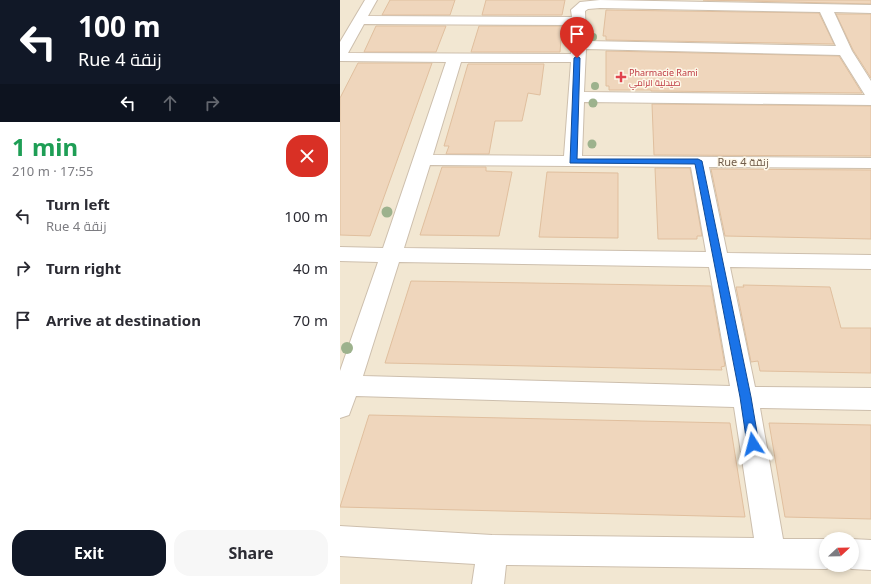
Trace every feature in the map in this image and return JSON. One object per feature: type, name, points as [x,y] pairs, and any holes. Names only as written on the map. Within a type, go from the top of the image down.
[{"type":"street","points":[[371,0],[341,52],[455,57],[578,52],[845,50]]},
{"type":"street","points":[[573,161],[578,52],[578,10],[585,5],[871,9]]},
{"type":"street","points":[[825,8],[845,50],[871,93]]},
{"type":"street","points":[[360,20],[578,21]]},
{"type":"street","points":[[455,57],[392,255],[344,396],[745,397],[871,399]]},
{"type":"street","points":[[576,97],[871,100]]},
{"type":"street","name":"Rue 4 زنقة","points":[[423,160],[871,163]]},
{"type":"street","points":[[698,161],[745,397],[771,553]]},
{"type":"street","points":[[340,254],[871,262]]},
{"type":"street","points":[[340,541],[492,550],[819,554]]},
{"type":"street","points":[[488,584],[492,550]]},
{"type":"street","points":[[859,554],[871,555]]},
{"type":"shaded area","points":[[340,0],[871,0],[871,584],[340,584]]},
{"type":"building","points":[[390,0],[455,0],[450,15],[382,15]]},
{"type":"building","points":[[486,0],[565,0],[562,15],[482,15]]},
{"type":"building","points":[[703,0],[871,0],[871,4]]},
{"type":"building","points":[[606,10],[819,13],[834,44],[606,40],[606,36],[603,36]]},
{"type":"building","points":[[836,14],[871,14],[871,78],[853,50]]},
{"type":"building","points":[[376,26],[446,26],[436,52],[364,52]]},
{"type":"building","points":[[479,26],[562,26],[560,52],[471,52]]},
{"type":"building","points":[[606,51],[839,56],[862,93],[609,90],[609,86],[606,86]]},
{"type":"building","points":[[358,63],[432,63],[370,236],[340,235],[340,98]]},
{"type":"building","points":[[468,64],[544,64],[540,95],[528,93],[522,121],[495,121],[489,154],[446,154],[449,146],[444,146]]},
{"type":"building","points":[[652,104],[871,106],[871,156],[654,155]]},
{"type":"building","points":[[442,167],[486,167],[486,171],[512,172],[499,236],[420,235]]},
{"type":"building","points":[[655,168],[690,168],[702,236],[697,236],[697,239],[658,239]]},
{"type":"building","points":[[711,169],[871,170],[871,239],[725,236]]},
{"type":"building","points":[[547,172],[618,173],[618,238],[539,237]]},
{"type":"building","points":[[411,281],[711,286],[725,366],[721,367],[722,370],[385,363]]},
{"type":"building","points":[[743,285],[830,287],[841,328],[871,328],[871,373],[760,371],[758,361],[751,362],[736,287],[744,287]]},
{"type":"building","points":[[369,415],[730,423],[745,517],[340,507]]},
{"type":"building","points":[[769,423],[871,425],[871,519],[785,517]]},
{"type":"place","name":"Pharmacie Rami صيدلية الرامي","points":[[621,77]]},
{"type":"route","points":[[577,58],[573,161],[698,161],[753,444]]}]
